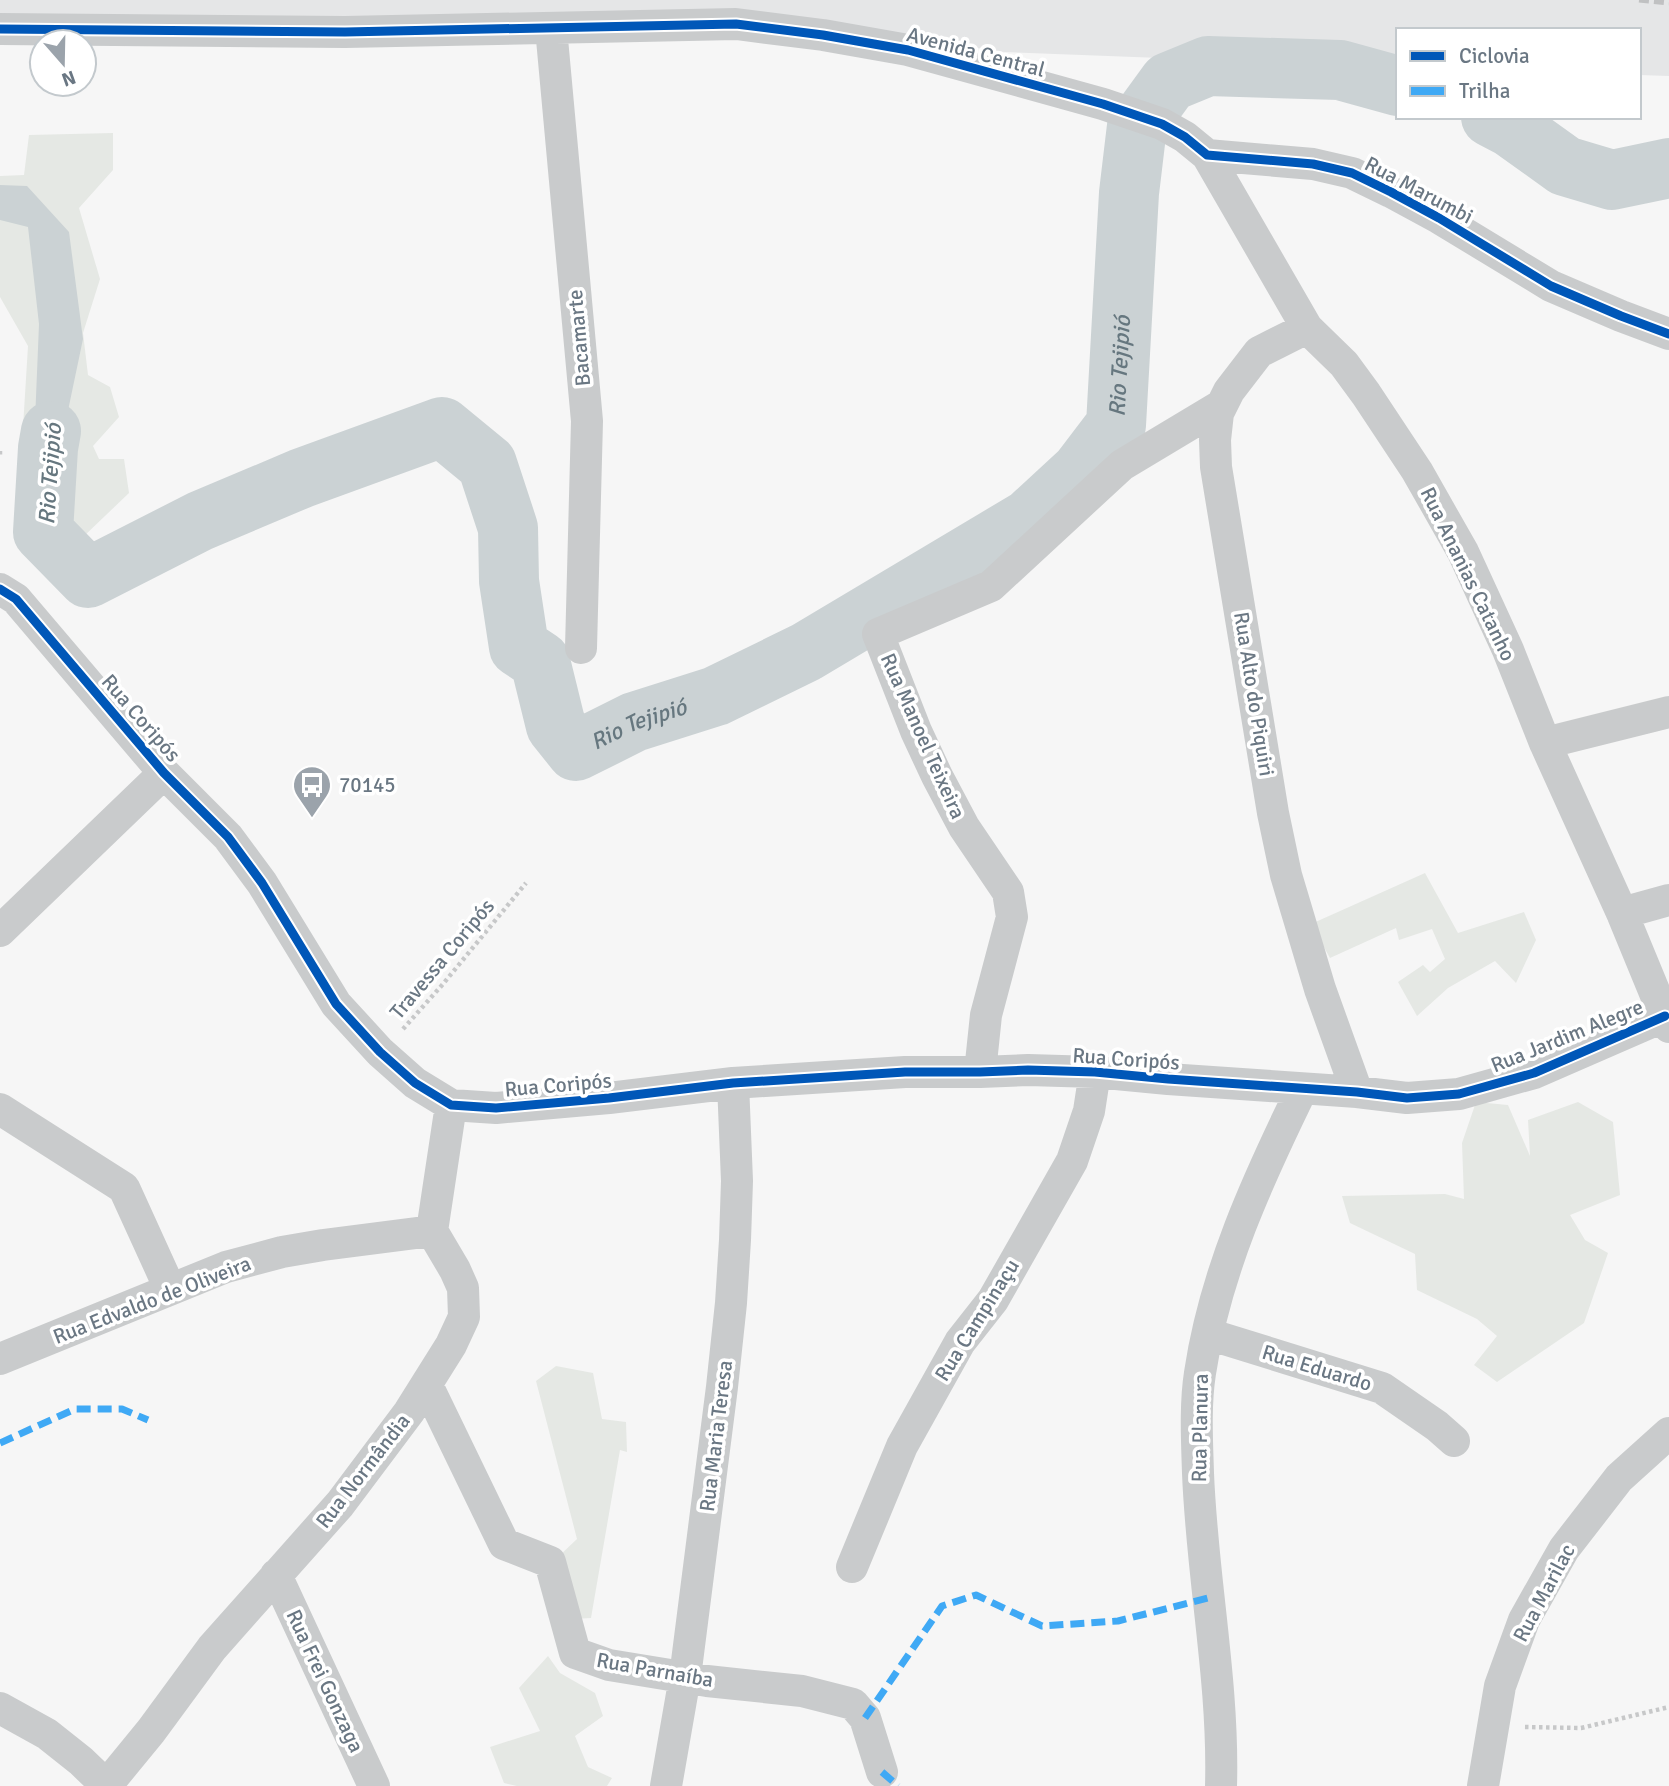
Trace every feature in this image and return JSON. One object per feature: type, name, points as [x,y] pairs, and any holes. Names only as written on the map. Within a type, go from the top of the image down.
[{"type":"street","name":"Avenida Central","points":[[0,29],[345,32],[551,28],[735,12],[823,35],[908,50],[1103,104],[1161,124],[1208,155]]},
{"type":"street","name":"Bacamarte","points":[[551,28],[587,421],[581,648]]},
{"type":"street","name":"Rua Ananias Catanho","points":[[1208,155],[1307,328],[1344,364],[1417,471],[1468,564],[1622,912],[1667,1022]]},
{"type":"street","name":"Rua Marumbi","points":[[1208,155],[1313,164],[1352,173],[1439,218],[1551,286],[1669,334]]},
{"type":"street","name":"Rua Alto do Piquiri","points":[[1307,328],[1259,352],[1229,391],[1218,413],[1216,467],[1273,813],[1286,875],[1338,1043],[1357,1092]]},
{"type":"street","name":"Rua Manoel Teixeira","points":[[980,1072],[986,1015],[1012,917],[1008,892],[964,827],[937,776],[916,731],[878,634],[990,586],[1122,465],[1222,404]]},
{"type":"street","name":"Rua Coripós","points":[[0,589],[16,599],[164,773],[228,837],[262,883],[336,1004],[380,1052],[415,1083],[451,1105],[496,1108],[733,1083],[905,1072],[1028,1070],[1095,1072],[1357,1092]]},
{"type":"street","points":[[1545,743],[1669,712]]},
{"type":"street","points":[[0,930],[164,773]]},
{"type":"street","points":[[1622,912],[1669,900]]},
{"type":"street","name":"Rua Jardim Alegre","points":[[1357,1092],[1407,1098],[1459,1094],[1534,1073],[1667,1022]]},
{"type":"street","name":"Rua Campinaçu","points":[[852,1567],[902,1446],[960,1342],[993,1300],[1072,1161],[1089,1111],[1095,1072]]},
{"type":"street","name":"Rua Maria Teresa","points":[[666,1786],[685,1677],[733,1278],[737,1181],[733,1083]]},
{"type":"street","name":"Rua Planura","points":[[1221,1786],[1218,1697],[1200,1523],[1197,1439],[1200,1374],[1213,1308],[1237,1233],[1269,1157],[1302,1089]]},
{"type":"street","points":[[432,1231],[451,1105]]},
{"type":"street","points":[[0,1109],[124,1188],[170,1289]]},
{"type":"street","name":"Rua Edvaldo de Oliveira","points":[[0,1359],[226,1268],[282,1252],[432,1231]]},
{"type":"street","name":"Rua Normândia","points":[[106,1786],[151,1731],[212,1648],[340,1504],[428,1385],[464,1317],[465,1304],[463,1288],[455,1270],[432,1231]]},
{"type":"street","name":"Rua Eduardo","points":[[1208,1334],[1382,1388],[1454,1441]]},
{"type":"street","name":"Rua Parnaíba","points":[[428,1385],[504,1544],[550,1562],[575,1653],[609,1665],[802,1691],[853,1704],[865,1718],[882,1772]]},
{"type":"street","name":"Rua Marilac","points":[[1483,1786],[1500,1686],[1524,1620],[1564,1549],[1619,1478],[1669,1433]]},
{"type":"street","name":"Rua Frei Gonzaga","points":[[276,1575],[374,1786]]},
{"type":"street","points":[[0,1708],[47,1734],[81,1760],[106,1786]]},
{"type":"path","points":[[0,451],[0,457]]},
{"type":"path","points":[[1492,1727],[1581,1728],[1669,1707]]},
{"type":"shaded area","points":[[0,0],[1669,0],[1669,76],[1641,75],[1641,28],[1396,28],[1396,67],[1004,52],[765,16],[0,16]]},
{"type":"shaded area","points":[[113,133],[113,170],[79,208],[100,279],[83,333],[88,375],[110,387],[119,417],[93,446],[99,459],[124,459],[129,493],[82,538],[19,492],[28,346],[0,297],[0,176],[24,175],[29,135]]},
{"type":"shaded area","points":[[1425,873],[1458,933],[1524,912],[1536,940],[1516,983],[1495,961],[1448,988],[1417,1016],[1398,982],[1423,965],[1430,972],[1445,959],[1432,929],[1399,940],[1396,928],[1330,958],[1311,924]]},
{"type":"shaded area","points":[[1476,1102],[1508,1105],[1530,1156],[1528,1120],[1578,1102],[1613,1122],[1620,1195],[1570,1215],[1585,1240],[1608,1253],[1584,1323],[1497,1382],[1474,1365],[1497,1336],[1477,1319],[1417,1290],[1415,1254],[1350,1223],[1342,1196],[1445,1194],[1464,1199],[1462,1143]]},
{"type":"shaded area","points":[[556,1366],[593,1373],[602,1419],[626,1422],[627,1452],[620,1450],[591,1618],[574,1619],[558,1557],[577,1539],[536,1381]]},
{"type":"shaded area","points":[[548,1656],[560,1673],[595,1693],[603,1716],[575,1736],[588,1767],[612,1778],[607,1786],[517,1786],[504,1783],[490,1747],[540,1731],[519,1688]]},
{"type":"water","points":[[0,185],[27,186],[69,232],[83,339],[50,510],[31,518],[39,324],[28,227],[0,220]]},
{"type":"waterway","name":"Rio Tejipió","points":[[51,431],[43,532],[88,578],[200,521],[302,478],[442,427],[487,464],[508,528],[509,581],[519,647],[540,661],[556,726],[576,751],[634,722],[716,696],[806,652],[1029,519],[1081,471],[1116,425],[1129,193],[1137,126],[1169,82],[1208,66],[1340,70],[1396,85]]},
{"type":"waterway","name":"Rio Tejipió","points":[[1495,119],[1565,166],[1612,180],[1669,168]]},
{"type":"railway","points":[[1639,0],[1669,3]]},
{"type":"marked path","points":[[0,1443],[75,1409],[122,1409],[148,1420]]},
{"type":"marked path","points":[[865,1718],[942,1606],[976,1595],[1042,1626],[1118,1621],[1208,1598]]},
{"type":"marked path","points":[[882,1772],[898,1786]]},
{"type":"cycle path","points":[[0,29],[345,32],[736,24],[823,35],[908,50],[1103,104],[1162,124],[1185,137],[1207,155],[1313,164],[1352,173],[1439,218],[1551,286],[1669,334]]},
{"type":"cycle path","points":[[0,589],[16,599],[164,773],[228,837],[262,883],[336,1004],[380,1052],[415,1083],[451,1105],[496,1108],[733,1083],[905,1072],[1028,1070],[1095,1072],[1407,1098],[1459,1094],[1534,1073],[1665,1016]]},
{"type":"place","name":"70145","points":[[312,819]]}]
